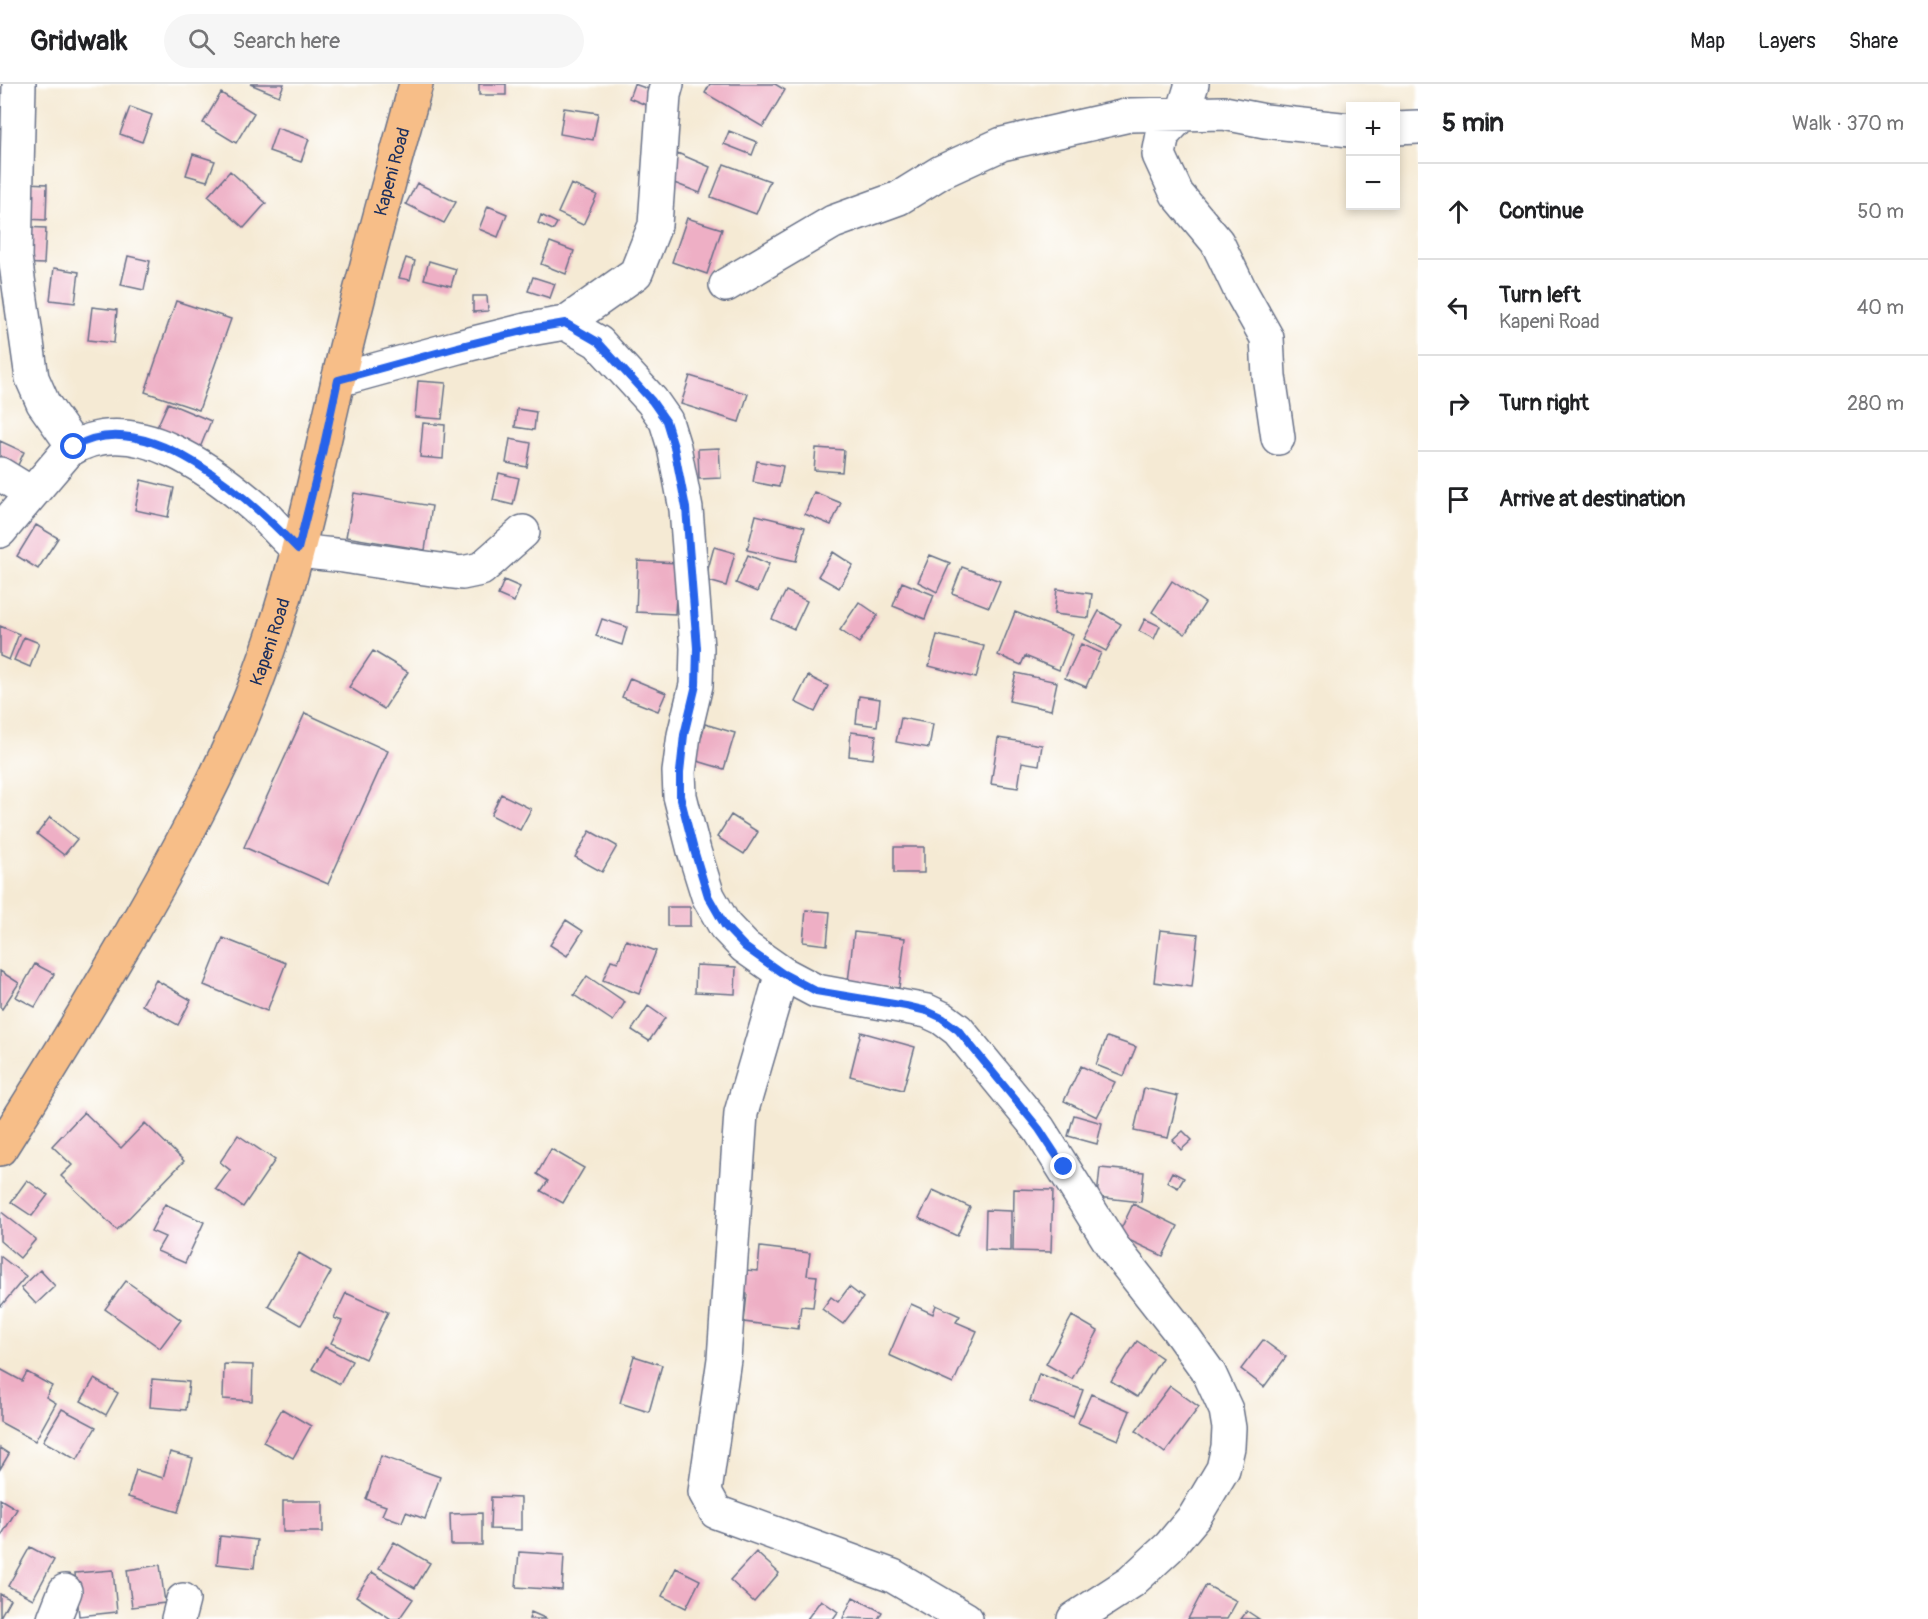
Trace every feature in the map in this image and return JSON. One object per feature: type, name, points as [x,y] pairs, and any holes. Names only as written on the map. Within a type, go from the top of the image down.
[{"type":"main road","name":"Kapeni Road","points":[[0,1149],[85,1014],[191,826],[251,697],[298,549],[320,465],[338,380],[416,84]]},
{"type":"street","points":[[19,84],[15,258],[30,368],[36,390],[74,447]]},
{"type":"street","points":[[338,380],[458,347],[530,329],[565,323],[636,273],[655,225],[664,95],[667,84]]},
{"type":"street","points":[[1188,98],[1163,134],[1159,155],[1177,194],[1218,242],[1240,290],[1267,338],[1269,376],[1278,438]]},
{"type":"street","points":[[726,285],[833,222],[899,198],[940,172],[1002,144],[1131,115],[1188,98],[1224,113],[1265,121],[1346,129]]},
{"type":"street","points":[[1400,128],[1418,127]]},
{"type":"street","points":[[565,323],[598,342],[652,401],[666,421],[674,447],[686,508],[697,648],[696,685],[684,735],[680,796],[708,896],[725,926],[745,947],[782,973],[816,991],[927,1011],[942,1018],[958,1030],[1039,1129],[1113,1247],[1209,1373],[1226,1410],[1229,1428],[1223,1469],[1195,1516],[1169,1547],[1131,1582],[1074,1619]]},
{"type":"street","points":[[0,531],[56,464],[74,447],[96,438],[113,436],[150,442],[181,455],[244,498],[298,549],[462,573],[481,569],[523,532]]},
{"type":"street","points":[[0,474],[31,493]]},
{"type":"street","points":[[782,973],[741,1113],[724,1359],[705,1492],[716,1512],[893,1576],[966,1619]]},
{"type":"street","points":[[54,1619],[65,1591],[70,1619]]},
{"type":"building","points":[[250,84],[284,84],[279,96]]},
{"type":"building","points":[[479,84],[506,84],[506,95],[479,95]]},
{"type":"building","points":[[634,84],[657,92],[651,107],[629,98]]},
{"type":"building","points":[[710,84],[775,84],[785,90],[763,127],[705,93]]},
{"type":"building","points":[[221,93],[254,113],[236,143],[203,123]]},
{"type":"building","points":[[130,107],[152,115],[142,142],[120,134]]},
{"type":"building","points":[[564,108],[598,113],[593,140],[560,134]]},
{"type":"building","points":[[277,128],[309,139],[301,162],[269,151]]},
{"type":"building","points":[[729,131],[757,142],[752,155],[724,144]]},
{"type":"building","points":[[675,152],[710,167],[700,193],[664,179]]},
{"type":"building","points":[[193,154],[215,161],[207,181],[186,175]]},
{"type":"building","points":[[724,164],[770,181],[756,214],[711,197]]},
{"type":"building","points":[[230,171],[266,203],[244,228],[208,196]]},
{"type":"building","points":[[27,183],[47,184],[46,220],[25,219]]},
{"type":"building","points":[[417,183],[456,202],[444,223],[406,204]]},
{"type":"building","points":[[571,184],[597,195],[583,225],[558,213]]},
{"type":"building","points":[[488,206],[507,214],[498,237],[479,229]]},
{"type":"building","points":[[541,215],[557,223],[553,230],[538,223]]},
{"type":"building","points":[[687,218],[722,229],[707,274],[672,262]]},
{"type":"building","points":[[20,227],[46,228],[44,264],[18,263]]},
{"type":"building","points":[[550,242],[574,251],[566,274],[541,264]]},
{"type":"building","points":[[128,256],[150,261],[144,290],[121,285]]},
{"type":"building","points":[[406,258],[415,261],[410,280],[399,278]]},
{"type":"building","points":[[429,261],[456,269],[451,286],[424,279]]},
{"type":"building","points":[[54,268],[79,272],[75,303],[50,300]]},
{"type":"building","points":[[533,277],[555,284],[550,298],[528,291]]},
{"type":"building","points":[[473,296],[487,296],[488,311],[473,312]]},
{"type":"building","points":[[176,301],[231,319],[199,410],[145,392]]},
{"type":"building","points":[[92,307],[117,310],[114,343],[88,340]]},
{"type":"building","points":[[690,376],[748,394],[739,422],[681,404]]},
{"type":"building","points":[[418,381],[446,383],[442,419],[415,417]]},
{"type":"building","points":[[168,403],[211,421],[197,455],[153,436]]},
{"type":"building","points":[[517,409],[536,412],[534,430],[515,427]]},
{"type":"building","points":[[423,423],[445,425],[443,459],[420,457]]},
{"type":"building","points":[[510,439],[531,443],[527,467],[506,463]]},
{"type":"building","points":[[0,441],[24,452],[12,478],[0,472]]},
{"type":"building","points":[[719,448],[721,478],[699,479],[698,449]]},
{"type":"building","points":[[816,448],[844,450],[842,472],[814,470]]},
{"type":"building","points":[[757,461],[783,466],[779,487],[753,482]]},
{"type":"building","points":[[499,473],[519,478],[513,505],[493,500]]},
{"type":"building","points":[[141,480],[174,488],[168,517],[135,510]]},
{"type":"building","points":[[814,492],[841,503],[831,525],[805,514]]},
{"type":"building","points":[[354,493],[432,506],[425,550],[346,537]]},
{"type":"building","points":[[756,515],[805,527],[796,561],[747,550]]},
{"type":"building","points":[[36,525],[58,538],[38,569],[17,556]]},
{"type":"building","points":[[714,547],[735,553],[726,586],[705,580]]},
{"type":"building","points":[[833,552],[853,565],[839,588],[818,576]]},
{"type":"building","points":[[748,555],[769,564],[757,592],[736,583]]},
{"type":"building","points":[[930,555],[950,563],[937,592],[918,582]]},
{"type":"building","points":[[638,561],[678,563],[675,614],[636,612]]},
{"type":"building","points":[[962,567],[1000,581],[989,607],[952,593]]},
{"type":"building","points":[[504,580],[520,587],[514,602],[498,595]]},
{"type":"building","points":[[1172,581],[1205,603],[1185,634],[1152,612]]},
{"type":"building","points":[[902,582],[934,595],[925,619],[893,606]]},
{"type":"building","points":[[1057,589],[1092,594],[1089,618],[1054,614]]},
{"type":"building","points":[[786,591],[807,601],[794,629],[772,619]]},
{"type":"building","points":[[859,602],[878,615],[859,643],[840,630]]},
{"type":"building","points":[[1099,611],[1121,624],[1106,651],[1084,639]]},
{"type":"building","points":[[1015,612],[1073,635],[1059,670],[1025,656],[1021,665],[998,655]]},
{"type":"building","points":[[602,619],[627,627],[622,645],[596,636]]},
{"type":"building","points":[[1145,619],[1160,626],[1154,639],[1139,631]]},
{"type":"building","points":[[0,626],[19,634],[9,660],[0,656]]},
{"type":"building","points":[[937,635],[984,646],[976,678],[929,666]]},
{"type":"building","points":[[24,637],[39,643],[30,667],[14,660]]},
{"type":"building","points":[[1081,644],[1101,653],[1086,687],[1065,678]]},
{"type":"building","points":[[373,651],[408,672],[384,709],[349,687]]},
{"type":"building","points":[[1016,673],[1057,682],[1051,710],[1009,701]]},
{"type":"building","points":[[808,676],[828,686],[815,712],[795,702]]},
{"type":"building","points":[[630,678],[666,693],[658,711],[622,697]]},
{"type":"building","points":[[859,696],[880,699],[877,726],[856,723]]},
{"type":"building","points":[[305,713],[388,751],[328,884],[244,847]]},
{"type":"building","points":[[901,718],[933,724],[929,748],[896,742]]},
{"type":"building","points":[[705,724],[735,733],[724,769],[694,760]]},
{"type":"building","points":[[851,732],[876,735],[873,759],[849,756]]},
{"type":"building","points":[[998,738],[1042,745],[1039,765],[1022,762],[1018,788],[991,784]]},
{"type":"building","points":[[501,794],[531,809],[520,830],[491,815]]},
{"type":"building","points":[[731,815],[758,832],[744,854],[717,837]]},
{"type":"building","points":[[50,817],[77,839],[64,855],[37,834]]},
{"type":"building","points":[[590,831],[617,846],[602,872],[575,857]]},
{"type":"building","points":[[894,847],[924,847],[924,873],[894,873]]},
{"type":"building","points":[[667,907],[690,907],[690,926],[667,926]]},
{"type":"building","points":[[806,910],[830,912],[827,945],[803,942]]},
{"type":"building","points":[[566,920],[583,931],[567,956],[550,945]]},
{"type":"building","points":[[1160,930],[1198,934],[1192,987],[1154,982]]},
{"type":"building","points":[[854,932],[905,938],[899,988],[848,982]]},
{"type":"building","points":[[223,938],[286,963],[267,1011],[204,985]]},
{"type":"building","points":[[626,940],[656,951],[639,994],[603,980],[611,960],[618,962]]},
{"type":"building","points":[[35,964],[54,974],[35,1007],[16,997]]},
{"type":"building","points":[[696,965],[736,967],[735,994],[695,992]]},
{"type":"building","points":[[0,971],[19,983],[2,1009],[0,1007]]},
{"type":"building","points":[[587,976],[625,1002],[613,1021],[574,995]]},
{"type":"building","points":[[156,980],[191,1000],[178,1025],[142,1005]]},
{"type":"building","points":[[648,1006],[665,1018],[649,1041],[632,1030]]},
{"type":"building","points":[[861,1032],[915,1047],[903,1090],[850,1076]]},
{"type":"building","points":[[1107,1037],[1136,1047],[1124,1076],[1096,1065]]},
{"type":"building","points":[[1081,1066],[1115,1082],[1097,1117],[1064,1101]]},
{"type":"building","points":[[1144,1088],[1178,1096],[1168,1138],[1134,1131]]},
{"type":"building","points":[[84,1112],[121,1148],[145,1123],[184,1161],[117,1230],[61,1176],[72,1165],[52,1146]]},
{"type":"building","points":[[1074,1115],[1102,1123],[1097,1144],[1068,1136]]},
{"type":"building","points":[[1183,1131],[1192,1140],[1181,1150],[1173,1140]]},
{"type":"building","points":[[238,1135],[275,1160],[243,1207],[216,1189],[230,1170],[220,1162]]},
{"type":"building","points":[[551,1149],[584,1168],[563,1203],[541,1191],[548,1181],[537,1174]]},
{"type":"building","points":[[1100,1168],[1144,1172],[1141,1202],[1097,1197]]},
{"type":"building","points":[[1172,1172],[1184,1178],[1178,1188],[1167,1182]]},
{"type":"building","points":[[27,1180],[48,1195],[32,1216],[11,1202]]},
{"type":"building","points":[[1014,1189],[1053,1190],[1051,1252],[1013,1251]]},
{"type":"building","points":[[933,1190],[970,1207],[957,1236],[919,1218]]},
{"type":"building","points":[[165,1204],[204,1222],[185,1263],[157,1251],[165,1237],[151,1231]]},
{"type":"building","points":[[1133,1204],[1178,1226],[1163,1256],[1118,1235]]},
{"type":"building","points":[[986,1210],[1011,1211],[1011,1251],[985,1250]]},
{"type":"building","points":[[0,1211],[36,1239],[20,1258],[0,1241]]},
{"type":"building","points":[[760,1247],[810,1253],[807,1275],[817,1276],[813,1307],[801,1306],[798,1329],[744,1322],[747,1294],[743,1293],[745,1270],[758,1271]]},
{"type":"building","points":[[299,1253],[331,1272],[301,1325],[268,1306]]},
{"type":"building","points":[[0,1256],[26,1276],[1,1306],[0,1305]]},
{"type":"building","points":[[40,1270],[55,1286],[36,1304],[21,1288]]},
{"type":"building","points":[[126,1281],[181,1320],[160,1348],[105,1309]]},
{"type":"building","points":[[849,1287],[863,1298],[843,1324],[822,1309],[831,1297],[838,1302]]},
{"type":"building","points":[[346,1293],[388,1312],[365,1359],[331,1343],[342,1321],[334,1318]]},
{"type":"building","points":[[911,1304],[933,1314],[936,1305],[960,1316],[956,1322],[977,1331],[953,1384],[889,1355]]},
{"type":"building","points":[[1072,1316],[1098,1331],[1072,1379],[1046,1364]]},
{"type":"building","points":[[1263,1340],[1286,1357],[1264,1387],[1241,1369]]},
{"type":"building","points":[[1137,1341],[1162,1358],[1137,1397],[1111,1381]]},
{"type":"building","points":[[325,1347],[352,1361],[340,1384],[312,1369]]},
{"type":"building","points":[[634,1356],[662,1365],[649,1412],[620,1403]]},
{"type":"building","points":[[224,1364],[253,1365],[252,1401],[223,1399]]},
{"type":"building","points":[[0,1369],[22,1381],[27,1372],[52,1386],[46,1397],[56,1403],[35,1441],[0,1422]]},
{"type":"building","points":[[1039,1374],[1083,1390],[1073,1417],[1030,1401]]},
{"type":"building","points":[[94,1379],[118,1393],[106,1415],[81,1401]]},
{"type":"building","points":[[152,1379],[189,1382],[186,1410],[150,1407]]},
{"type":"building","points":[[1170,1386],[1199,1407],[1165,1453],[1136,1431]]},
{"type":"building","points":[[1091,1394],[1130,1411],[1118,1440],[1078,1423]]},
{"type":"building","points":[[62,1409],[96,1427],[77,1460],[43,1441]]},
{"type":"building","points":[[282,1409],[311,1426],[293,1458],[263,1442]]},
{"type":"building","points":[[0,1448],[9,1454],[0,1469]]},
{"type":"building","points":[[170,1452],[193,1458],[178,1512],[128,1497],[136,1470],[163,1478]]},
{"type":"building","points":[[381,1456],[440,1477],[425,1519],[406,1512],[402,1522],[382,1515],[386,1506],[366,1499]]},
{"type":"building","points":[[491,1497],[521,1498],[521,1530],[490,1529]]},
{"type":"building","points":[[0,1499],[17,1509],[0,1538]]},
{"type":"building","points":[[283,1501],[323,1501],[323,1532],[283,1532]]},
{"type":"building","points":[[482,1513],[482,1545],[451,1545],[450,1514]]},
{"type":"building","points":[[220,1536],[257,1540],[254,1568],[217,1564]]},
{"type":"building","points":[[394,1542],[430,1563],[415,1588],[379,1568]]},
{"type":"building","points":[[30,1547],[54,1560],[33,1599],[8,1586]]},
{"type":"building","points":[[519,1552],[564,1555],[562,1590],[516,1587]]},
{"type":"building","points":[[756,1552],[779,1573],[754,1602],[730,1580]]},
{"type":"building","points":[[160,1565],[165,1603],[132,1607],[127,1570]]},
{"type":"building","points":[[676,1568],[700,1580],[686,1608],[662,1596]]},
{"type":"building","points":[[113,1570],[117,1612],[79,1616],[75,1573]]},
{"type":"building","points":[[372,1572],[413,1599],[399,1619],[391,1619],[356,1596]]},
{"type":"building","points":[[1206,1585],[1237,1601],[1227,1619],[1188,1619]]},
{"type":"building","points":[[0,1594],[10,1599],[0,1617]]},
{"type":"building","points":[[853,1597],[882,1612],[878,1619],[843,1618]]},
{"type":"building","points":[[821,1600],[838,1612],[833,1619],[807,1619]]},
{"type":"building","points":[[1247,1611],[1259,1619],[1241,1619]]},
{"type":"building","points":[[531,1612],[547,1619],[529,1619]]},
{"type":"route","points":[[74,447],[96,438],[129,437],[150,442],[181,455],[244,498],[298,549],[338,380],[458,347],[530,329],[565,323],[598,342],[652,401],[666,421],[674,447],[686,508],[697,648],[696,685],[684,735],[680,796],[708,896],[725,926],[745,947],[782,973],[816,991],[927,1011],[942,1018],[958,1030],[1039,1129],[1064,1167]]}]
